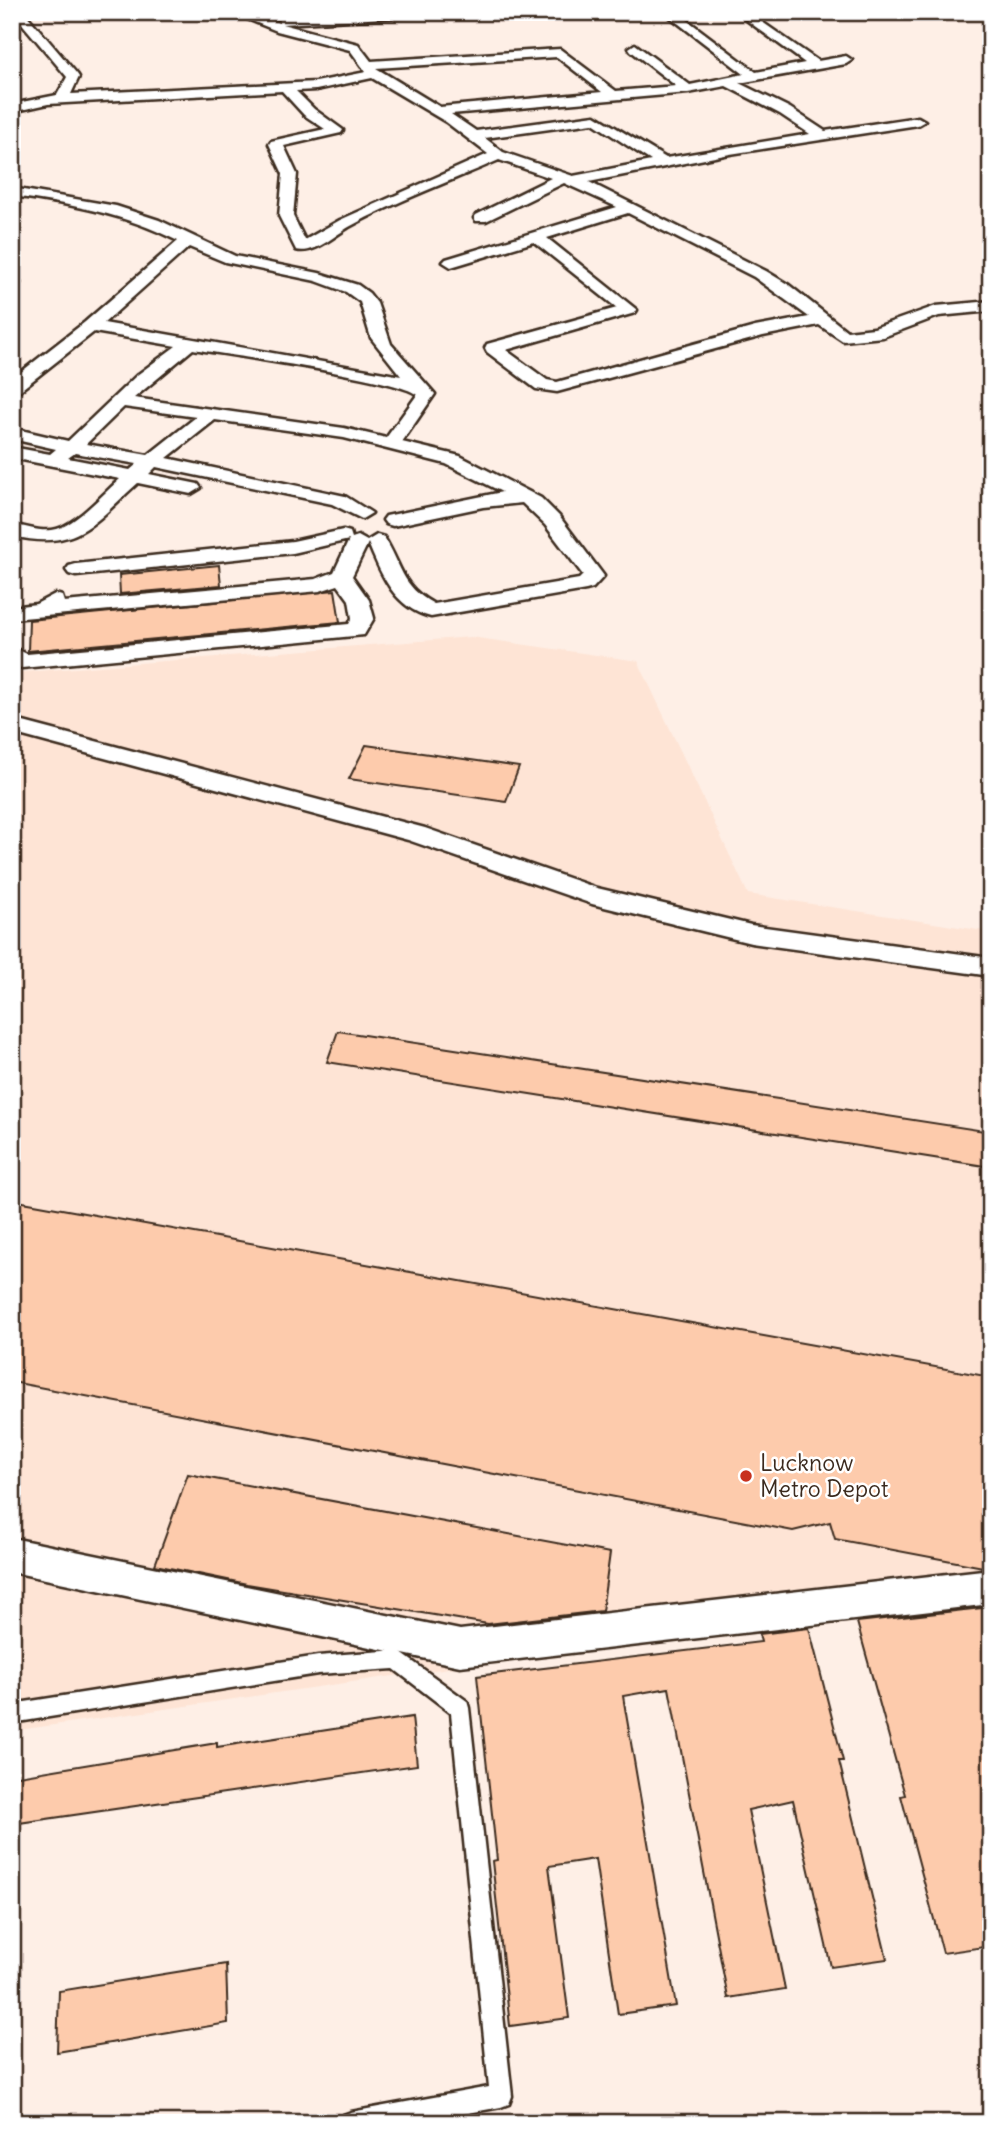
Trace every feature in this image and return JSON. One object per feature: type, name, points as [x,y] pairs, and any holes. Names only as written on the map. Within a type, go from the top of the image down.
[{"type":"street","points":[[264,22],[341,14],[419,12]]},
{"type":"street","points":[[19,15],[72,76],[62,99]]},
{"type":"street","points":[[674,15],[754,76]]},
{"type":"street","points":[[238,19],[264,22],[354,47],[370,69],[437,111],[498,155],[567,179],[760,274],[783,288],[843,336],[877,333],[936,311],[991,306]]},
{"type":"street","points":[[751,19],[815,64]]},
{"type":"street","points":[[635,48],[688,89]]},
{"type":"street","points":[[12,108],[62,99],[316,86],[370,69],[560,53],[613,95]]},
{"type":"street","points":[[437,111],[688,89],[846,60]]},
{"type":"street","points":[[727,82],[785,111],[823,136]]},
{"type":"street","points":[[284,86],[309,112],[335,130],[276,144],[290,174],[286,216],[301,247],[313,243],[345,223],[498,155]]},
{"type":"street","points":[[471,136],[595,119],[664,163]]},
{"type":"street","points":[[481,218],[567,179],[918,121]]},
{"type":"street","points":[[12,192],[99,205],[142,219],[229,258],[335,282],[363,295],[373,312],[375,329],[386,351],[407,370],[426,394],[390,444]]},
{"type":"street","points":[[451,262],[629,208]]},
{"type":"street","points":[[536,236],[629,310],[494,348],[542,385],[557,387],[761,331],[820,320]]},
{"type":"street","points":[[12,388],[91,326],[189,239]]},
{"type":"street","points":[[12,277],[12,283]]},
{"type":"street","points":[[91,326],[417,385]]},
{"type":"street","points":[[49,461],[72,447],[143,379],[190,343]]},
{"type":"street","points":[[13,453],[316,512],[355,535],[398,589],[417,605],[431,611],[586,583],[594,576],[540,506],[453,460],[344,433],[120,401]]},
{"type":"street","points":[[12,530],[39,536],[63,534],[82,523],[133,477],[210,415]]},
{"type":"street","points":[[12,433],[338,500],[362,513],[380,513],[393,520],[498,499],[527,498]]},
{"type":"street","points":[[13,453],[34,436]]},
{"type":"street","points":[[342,576],[362,513]]},
{"type":"street","points":[[76,570],[293,547],[395,530],[393,520]]},
{"type":"street","points":[[42,610],[65,593],[76,570],[63,534]]},
{"type":"street","points":[[14,620],[42,610],[320,585],[342,576]]},
{"type":"street","points":[[12,653],[22,661],[356,630],[363,618],[359,600],[342,576]]},
{"type":"street","points":[[12,726],[416,834],[592,895],[751,933],[991,967]]},
{"type":"street","points":[[12,1555],[460,1648],[991,1586]]},
{"type":"lane","points":[[12,1714],[318,1665],[397,1659],[460,1708],[501,2096],[351,2123]]},
{"type":"shaded area","points":[[471,637],[638,661],[748,894],[991,932],[991,1590],[12,1731],[12,673]]},
{"type":"building","points":[[219,565],[221,585],[120,594],[119,575]]},
{"type":"building","points":[[335,590],[340,622],[28,651],[29,620]]},
{"type":"building","points":[[366,745],[519,767],[506,802],[349,779]]},
{"type":"building","points":[[338,1031],[991,1132],[991,1167],[327,1062]]},
{"type":"building","name":"Lucknow Metro Depot","points":[[12,1200],[991,1377],[991,1566],[983,1567],[835,1539],[830,1522],[793,1531],[12,1382]]},
{"type":"building","points":[[188,1474],[610,1553],[602,1611],[488,1624],[247,1584],[155,1565]]},
{"type":"building","points":[[991,1607],[991,1881],[981,1883],[991,1916],[991,1946],[943,1953],[901,1796],[905,1795],[857,1622]]},
{"type":"building","points":[[809,1628],[843,1761],[839,1761],[887,1959],[831,1967],[793,1800],[748,1810],[785,1989],[728,1998],[669,1688],[623,1696],[676,2006],[618,2014],[595,1859],[549,1866],[569,2018],[510,2026],[492,1861],[497,1860],[477,1676],[761,1642],[759,1634]]},
{"type":"building","points":[[412,1717],[417,1765],[12,1824],[12,1777],[217,1743],[217,1747]]},
{"type":"building","points":[[226,1964],[228,2023],[57,2052],[59,1991]]},
{"type":"place","name":"Lucknow Metro Depot","points":[[746,1476]]}]
